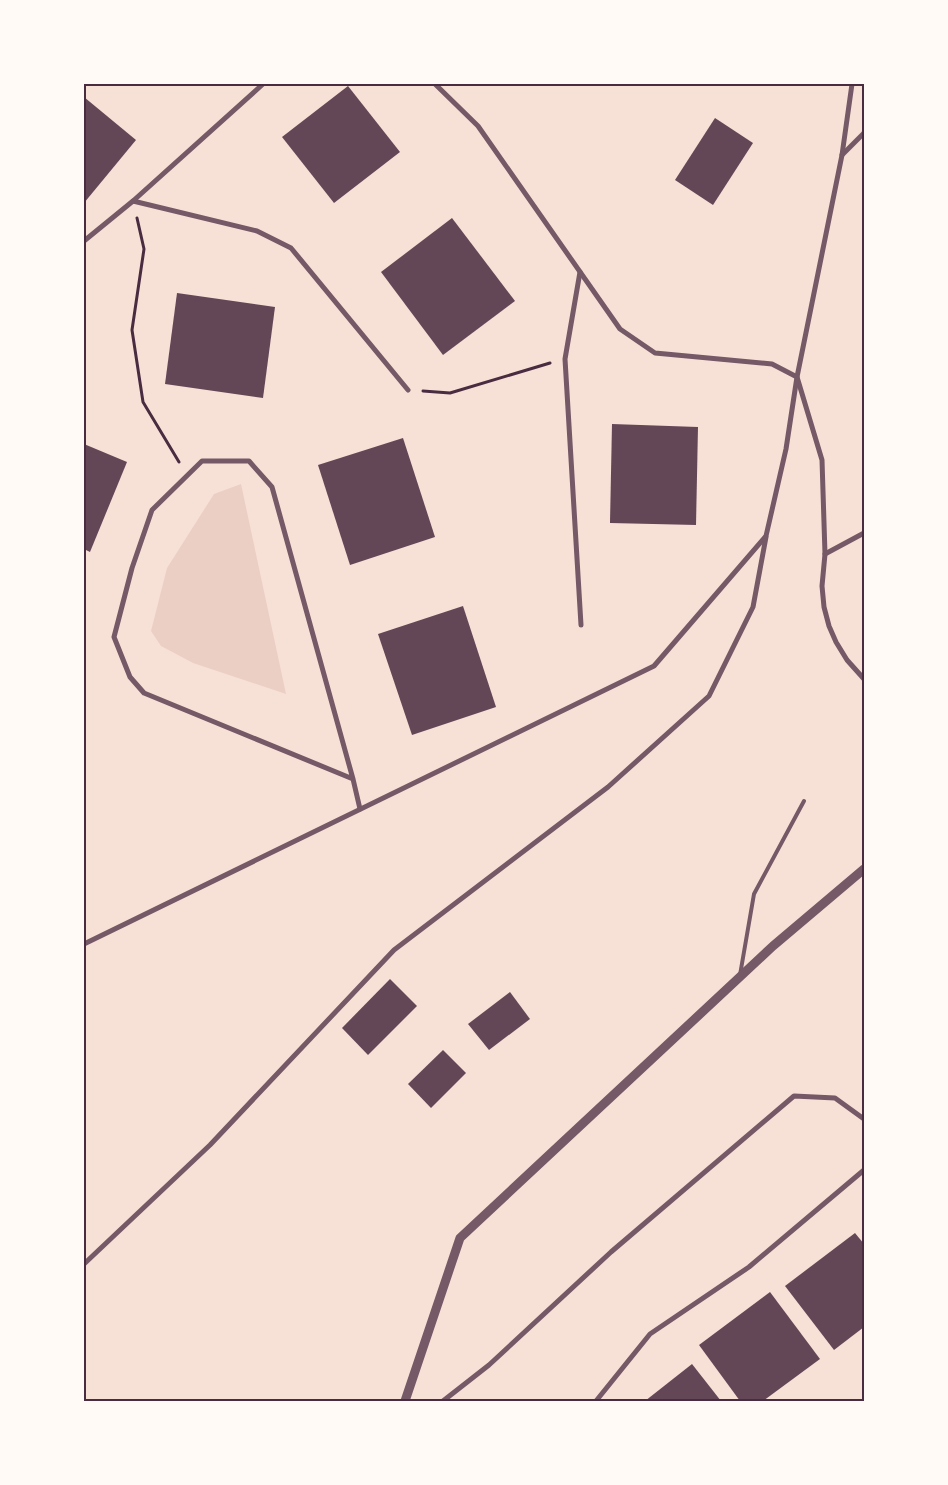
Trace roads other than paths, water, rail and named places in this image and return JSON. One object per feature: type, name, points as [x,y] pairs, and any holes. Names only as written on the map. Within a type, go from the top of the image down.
[{"type":"street","points":[[84,241],[133,201],[263,84]]},
{"type":"street","points":[[436,84],[478,126],[620,329],[654,353],[772,364],[797,377],[822,460],[825,554],[822,586],[824,606],[829,626],[836,642],[847,660],[862,676]]},
{"type":"street","points":[[85,1262],[210,1145],[394,950],[608,787],[709,696],[753,606],[766,536],[786,449],[797,377],[842,155],[852,84]]},
{"type":"street","points":[[842,155],[864,133]]},
{"type":"street","points":[[133,201],[257,231],[291,248],[408,390]]},
{"type":"street","points":[[580,271],[565,359],[580,625]]},
{"type":"street","points":[[353,779],[144,693],[130,677],[114,636],[132,568],[152,510],[202,461],[249,461],[272,487],[353,779],[360,810]]},
{"type":"street","points":[[825,554],[864,533]]},
{"type":"street","points":[[84,944],[654,666],[766,536]]},
{"type":"street","points":[[405,1401],[460,1238],[773,946],[864,869]]},
{"type":"street","points":[[443,1401],[489,1365],[610,1252],[794,1096],[835,1098],[864,1119]]},
{"type":"street","points":[[596,1401],[650,1334],[749,1268],[864,1170]]},
{"type":"lane","points":[[740,977],[754,894],[804,800]]}]
